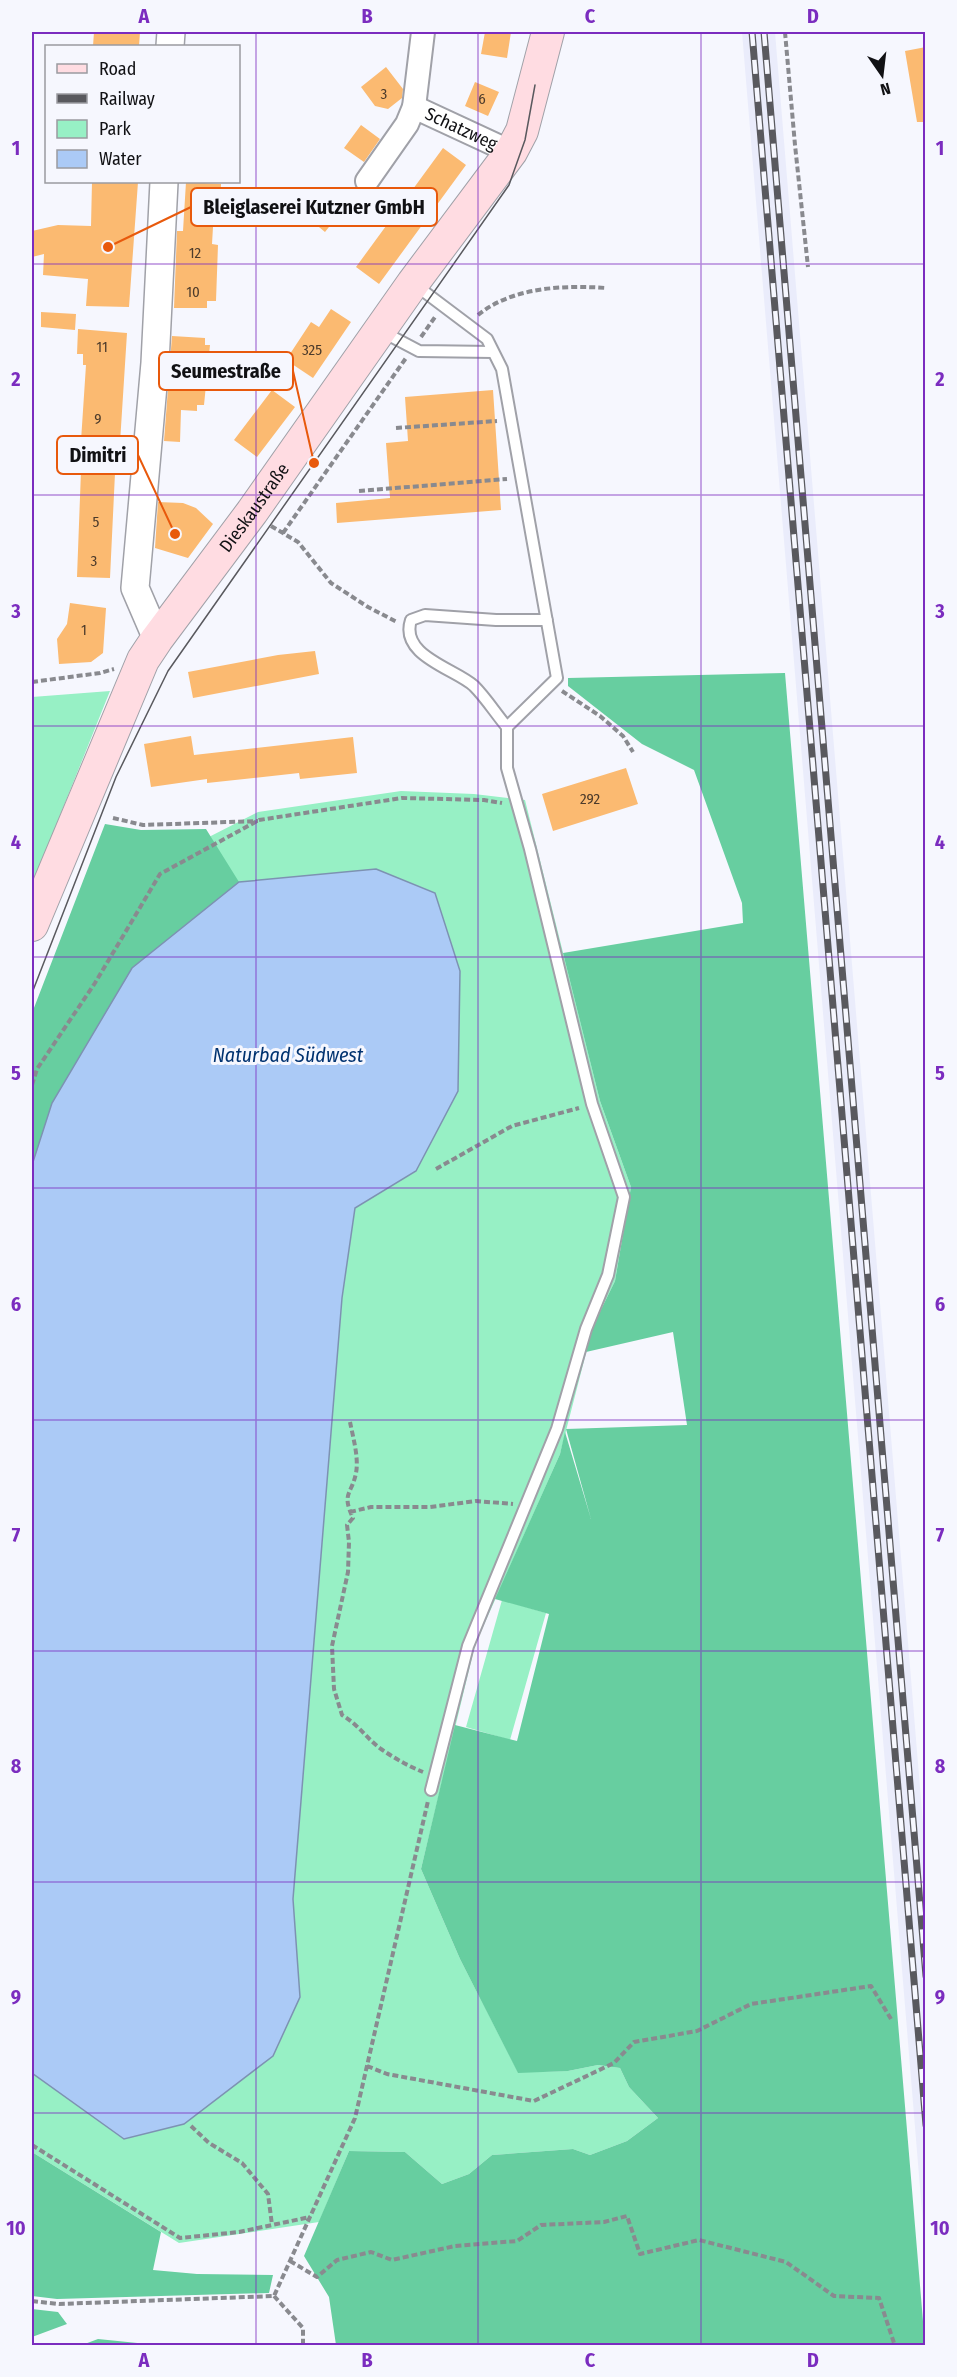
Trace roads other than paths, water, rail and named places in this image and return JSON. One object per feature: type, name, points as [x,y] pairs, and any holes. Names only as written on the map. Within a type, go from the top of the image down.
[{"type":"main road","name":"Dieskaustraße","points":[[32,925],[150,649],[252,512],[413,283],[511,152],[522,131],[548,32]]},
{"type":"street","name":"Schatzweg","points":[[367,181],[406,124],[414,107],[423,32]]},
{"type":"street","name":"Schatzweg","points":[[414,107],[511,152]]},
{"type":"street","points":[[150,649],[135,588],[155,363],[164,183]]},
{"type":"lane","points":[[413,283],[487,339],[502,369],[557,678],[507,727]]},
{"type":"lane","points":[[380,331],[419,351],[493,352]]},
{"type":"lane","points":[[431,1790],[468,1646],[557,1429],[586,1329],[608,1275],[624,1197],[592,1104],[507,768],[507,727],[473,685],[439,667],[414,645],[408,627],[411,620],[425,615],[496,620],[547,620]]},
{"type":"water","name":"Naturbad Südwest","points":[[376,869],[435,893],[460,971],[458,1091],[416,1171],[355,1208],[342,1298],[293,1899],[300,1997],[273,2056],[184,2124],[124,2139],[32,2073],[32,1165],[52,1103],[132,968],[239,882]]},
{"type":"tram line","points":[[32,993],[116,777],[168,671],[509,185],[525,140],[535,85]]},
{"type":"railway","points":[[752,32],[926,2125]]},
{"type":"railway","points":[[764,32],[926,1976]]},
{"type":"place","name":"Bleiglaserei Kutzner GmbH","points":[[108,247]]},
{"type":"place","name":"Seumestraße","points":[[314,463]]},
{"type":"place","name":"Dimitri","points":[[175,534]]}]
